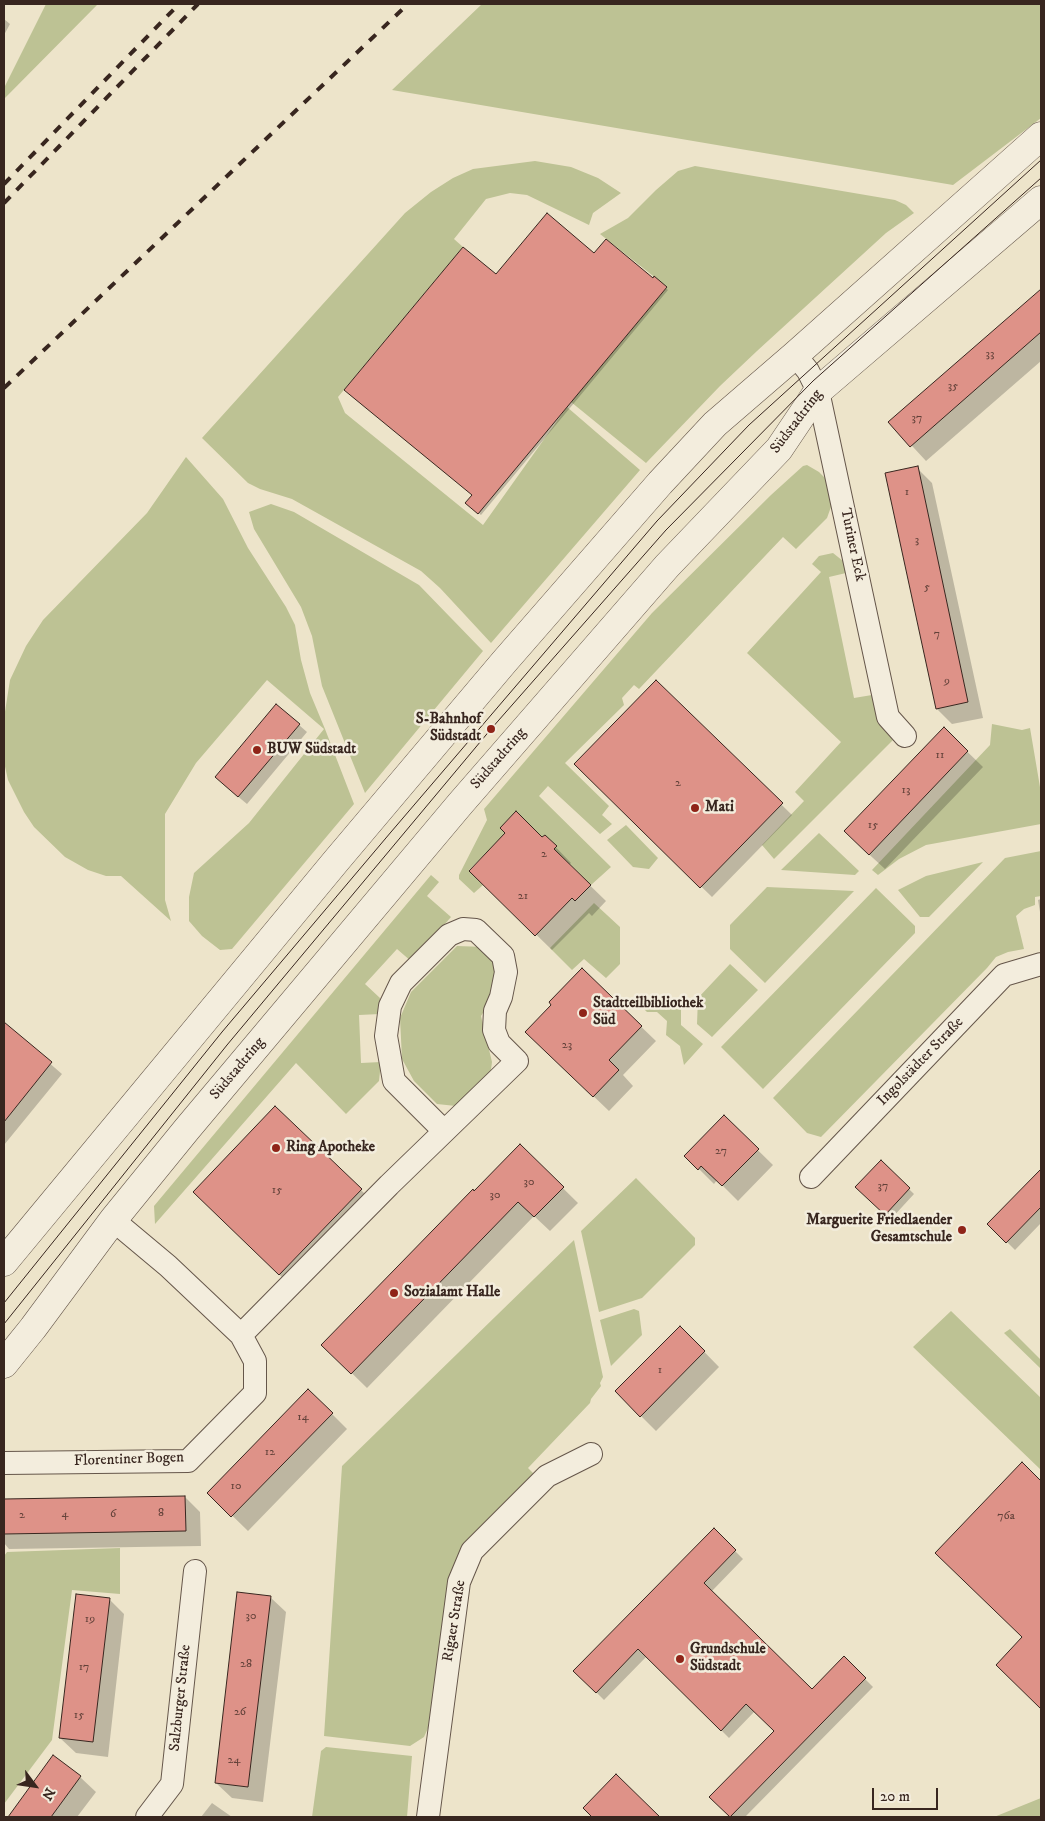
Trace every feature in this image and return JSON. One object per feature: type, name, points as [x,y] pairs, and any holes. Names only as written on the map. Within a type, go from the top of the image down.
[{"type":"street","points":[[4,1262],[516,647],[660,483],[715,424],[1041,136]]},
{"type":"street","name":"Südstadtring","points":[[4,1364],[114,1220],[187,1129],[460,804],[667,566],[779,449],[818,391],[1041,200]]},
{"type":"street","name":"Turiner Eck","points":[[795,355],[808,372],[818,391],[888,717],[905,736]]},
{"type":"street","points":[[241,1335],[444,1131],[518,1061],[499,1043],[494,1030],[495,1011],[501,997],[506,972],[504,956],[476,930],[463,929],[449,935],[401,983],[390,1006],[386,1036],[394,1081],[444,1131]]},
{"type":"street","name":"Ingolstädter Straße","points":[[811,1177],[1004,975],[1041,964]]},
{"type":"street","name":"Florentiner Bogen","points":[[4,1463],[188,1461],[255,1393],[255,1361],[241,1335],[168,1266],[114,1220]]},
{"type":"street","name":"Rigaer Straße","points":[[428,1817],[459,1582],[472,1551],[547,1476],[591,1454]]},
{"type":"street","name":"Salzburger Straße","points":[[147,1817],[172,1784],[196,1571]]},
{"type":"green space","points":[[46,4],[98,4],[4,99],[4,88]]},
{"type":"green space","points":[[482,4],[1041,4],[1041,118],[953,185],[392,90]]},
{"type":"green space","points":[[535,161],[571,167],[598,178],[621,193],[593,213],[589,225],[527,195],[510,193],[486,199],[454,239],[463,247],[338,397],[345,413],[483,525],[567,407],[640,470],[491,643],[440,588],[421,571],[292,499],[260,489],[248,483],[202,438],[405,213],[431,192],[453,178],[473,169]]},
{"type":"green space","points":[[695,166],[895,200],[906,205],[914,213],[886,233],[757,351],[720,386],[646,463],[571,402],[667,287],[600,234],[628,218],[678,171]]},
{"type":"green space","points":[[186,457],[223,499],[248,548],[286,607],[295,625],[301,660],[310,693],[354,804],[232,949],[220,950],[202,936],[189,921],[189,897],[194,873],[249,823],[324,729],[267,680],[196,763],[165,814],[165,900],[171,921],[121,876],[106,876],[88,870],[65,857],[34,827],[24,812],[8,780],[4,762],[4,718],[10,680],[26,646],[43,620],[147,513]]},
{"type":"green space","points":[[807,465],[825,478],[829,488],[832,504],[827,518],[796,549],[783,537],[639,689],[634,685],[622,698],[624,705],[565,763],[609,806],[602,815],[612,824],[600,834],[548,786],[539,796],[611,867],[591,885],[554,849],[557,846],[545,835],[542,837],[516,811],[500,828],[534,861],[495,844],[469,870],[483,885],[474,893],[459,879],[459,875],[487,820],[484,809],[652,613],[771,495],[803,466]]},
{"type":"green space","points":[[271,504],[294,512],[419,585],[483,651],[365,793],[322,686],[312,636],[301,607],[254,529],[249,512]]},
{"type":"green space","points":[[833,553],[843,561],[846,573],[829,577],[854,698],[872,695],[878,723],[893,740],[774,859],[762,845],[804,801],[795,792],[841,742],[747,653],[821,572],[812,564],[819,556]]},
{"type":"green space","points":[[992,724],[1022,730],[1030,728],[1041,793],[1041,824],[926,845],[899,859],[878,875],[872,870],[990,745]]},
{"type":"green space","points":[[626,825],[658,858],[649,869],[633,867],[607,840]]},
{"type":"green space","points":[[819,833],[859,871],[855,875],[781,870]]},
{"type":"green space","points":[[1041,851],[1041,896],[1035,897],[1035,905],[1024,909],[1016,916],[1024,949],[1008,952],[996,957],[821,1137],[807,1133],[773,1098],[1005,858]]},
{"type":"green space","points":[[983,862],[929,917],[920,917],[898,890],[926,876]]},
{"type":"green space","points":[[431,875],[439,882],[427,896],[451,917],[412,962],[397,949],[365,984],[380,998],[380,1014],[359,1015],[361,1063],[381,1062],[379,1081],[346,1114],[296,1063],[155,1224],[154,1206]]},
{"type":"green space","points":[[767,887],[854,891],[765,983],[730,949],[730,925]]},
{"type":"green space","points":[[876,888],[915,926],[915,933],[763,1089],[721,1047]]},
{"type":"green space","points":[[594,903],[620,927],[620,964],[606,978],[584,959],[572,970],[550,948]]},
{"type":"green space","points":[[457,946],[485,947],[500,965],[497,991],[481,1016],[492,1062],[490,1077],[456,1106],[437,1104],[414,1081],[402,1059],[400,1018],[411,992]]},
{"type":"green space","points":[[730,964],[758,990],[712,1037],[697,1024],[698,998]]},
{"type":"green space","points":[[672,998],[681,1006],[681,1025],[703,1044],[684,1065],[680,1046],[666,1035],[667,1021],[657,1012],[647,1012],[644,1009],[653,999]]},
{"type":"green space","points":[[636,1178],[695,1238],[695,1245],[642,1298],[599,1312],[581,1231]]},
{"type":"green space","points":[[574,1240],[603,1377],[600,1383],[601,1386],[590,1403],[528,1468],[534,1474],[448,1587],[428,1728],[424,1737],[410,1746],[324,1736],[342,1466]]},
{"type":"green space","points":[[634,1309],[639,1311],[642,1335],[611,1366],[600,1320]]},
{"type":"green space","points":[[951,1311],[1041,1398],[1041,1470],[913,1347]]},
{"type":"green space","points":[[1010,1329],[1041,1360],[1041,1369],[1004,1333]]},
{"type":"green space","points":[[120,1548],[120,1594],[72,1590],[52,1740],[4,1804],[4,1556],[7,1552]]},
{"type":"green space","points":[[326,1747],[412,1756],[407,1817],[312,1817],[321,1751]]},
{"type":"green space","points":[[1041,1798],[1041,1817],[994,1817]]},
{"type":"building","points":[[547,213],[594,253],[606,239],[653,278],[654,276],[667,287],[478,514],[465,503],[472,495],[344,390],[463,247],[496,274]]},
{"type":"building","points":[[1041,289],[1041,332],[910,447],[888,422]]},
{"type":"building","points":[[918,466],[968,702],[936,709],[885,473]]},
{"type":"building","points":[[656,680],[783,803],[700,888],[574,764]]},
{"type":"building","name":"BUW Südstadt","points":[[276,704],[300,724],[238,797],[215,777]]},
{"type":"building","points":[[944,727],[968,751],[869,855],[844,831]]},
{"type":"building","points":[[516,811],[542,837],[545,835],[557,846],[554,849],[591,885],[575,901],[572,898],[535,936],[469,871],[505,833],[500,828]]},
{"type":"building","points":[[582,968],[642,1026],[609,1060],[619,1070],[593,1097],[525,1032],[551,1005],[549,1002]]},
{"type":"building","points":[[4,1022],[52,1062],[4,1122]]},
{"type":"building","points":[[275,1106],[362,1189],[279,1275],[193,1192]]},
{"type":"building","points":[[724,1115],[759,1149],[722,1186],[701,1166],[698,1170],[684,1156]]},
{"type":"building","points":[[520,1144],[564,1187],[534,1217],[518,1202],[351,1374],[321,1345],[473,1189],[474,1191]]},
{"type":"building","points":[[881,1160],[910,1188],[885,1215],[855,1187]]},
{"type":"building","points":[[1041,1169],[1041,1207],[1006,1243],[987,1224]]},
{"type":"building","points":[[680,1326],[705,1351],[640,1417],[615,1391]]},
{"type":"building","points":[[308,1389],[333,1413],[231,1517],[207,1493]]},
{"type":"building","points":[[1022,1462],[1041,1481],[1041,1709],[996,1665],[1022,1637],[935,1553]]},
{"type":"building","points":[[185,1496],[186,1531],[4,1534],[4,1499]]},
{"type":"building","points":[[714,1528],[736,1550],[704,1583],[812,1689],[844,1656],[866,1678],[730,1817],[709,1797],[774,1731],[746,1704],[721,1731],[638,1649],[596,1693],[573,1671]]},
{"type":"building","points":[[237,1592],[271,1596],[248,1787],[215,1783]]},
{"type":"building","points":[[76,1594],[110,1598],[93,1742],[59,1738]]},
{"type":"building","points":[[53,1755],[81,1776],[51,1817],[8,1817]]},
{"type":"building","points":[[616,1774],[660,1817],[592,1817],[583,1808]]},
{"type":"tram line","points":[[4,1303],[222,1032],[657,521],[749,425],[1041,160]]},
{"type":"tram line","points":[[4,1324],[227,1045],[491,729],[666,530],[813,381],[1041,178]]},
{"type":"railway","points":[[4,184],[179,4]]},
{"type":"railway","points":[[4,203],[198,4]]},
{"type":"railway","points":[[4,388],[408,4]]},
{"type":"place","name":"S-Bahnhof Südstadt","points":[[491,729]]},
{"type":"place","name":"BUW Südstadt","points":[[257,750]]},
{"type":"place","name":"Mati","points":[[695,808]]},
{"type":"place","name":"Stadtteilbibliothek Süd","points":[[583,1013]]},
{"type":"place","name":"Ring Apotheke","points":[[276,1148]]},
{"type":"place","name":"Marguerite Friedlaender Gesamtschule","points":[[962,1230]]},
{"type":"place","name":"Sozialamt Halle","points":[[394,1293]]},
{"type":"place","name":"Grundschule Südstadt","points":[[680,1659]]}]
